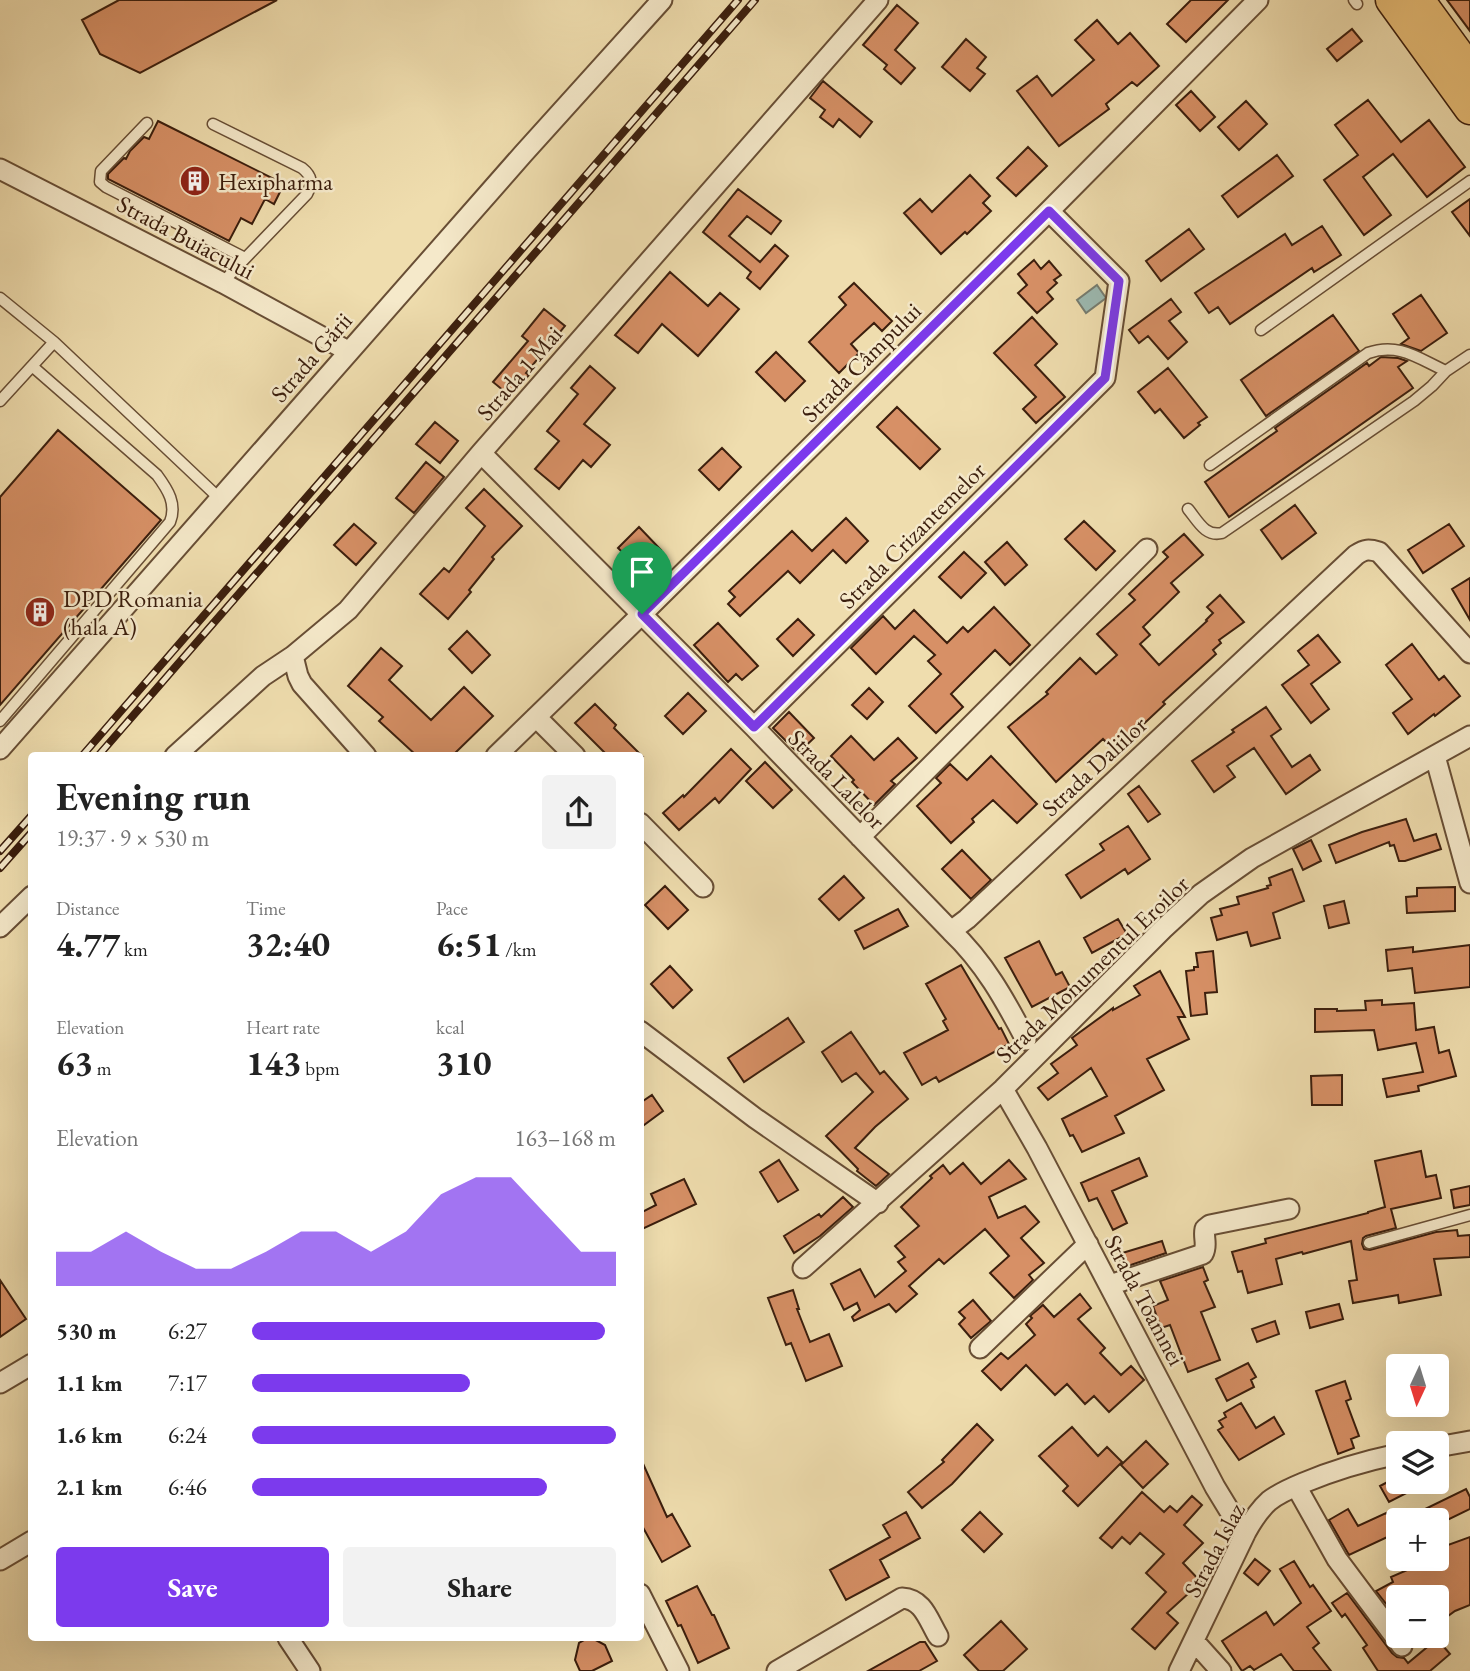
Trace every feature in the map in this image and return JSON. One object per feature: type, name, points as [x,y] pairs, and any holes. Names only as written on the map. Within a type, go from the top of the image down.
[{"type":"main road","points":[[1391,0],[1470,109]]},
{"type":"main road","points":[[1419,0],[1470,71]]},
{"type":"street","name":"Strada Gării","points":[[0,749],[348,351],[662,0]]},
{"type":"street","name":"Strada 1 Mai","points":[[179,752],[263,676],[293,656],[348,610],[481,453],[878,0]]},
{"type":"street","name":"Strada Câmpului","points":[[500,752],[1049,211],[1258,0]]},
{"type":"street","name":"Strada Buiacului","points":[[0,169],[348,351]]},
{"type":"street","name":"Strada Crizantemelor","points":[[754,727],[1105,378],[1119,281],[1049,211]]},
{"type":"street","name":"Strada Lalelor","points":[[481,453],[754,727],[950,931]]},
{"type":"street","name":"Strada Daliilor","points":[[950,931],[967,919],[1363,551],[1370,549],[1386,558],[1470,653]]},
{"type":"street","points":[[860,837],[1147,550]]},
{"type":"street","points":[[293,656],[302,684],[362,752]]},
{"type":"street","points":[[536,717],[571,752]]},
{"type":"street","name":"Strada Monumentul Eroilor","points":[[803,1268],[1003,1089],[1201,894],[1252,859],[1470,736]]},
{"type":"street","points":[[1436,757],[1470,883]]},
{"type":"street","points":[[644,827],[703,887]]},
{"type":"street","points":[[0,927],[28,899]]},
{"type":"street","points":[[950,931],[969,948],[990,976],[1026,1040]]},
{"type":"street","points":[[644,1041],[878,1203]]},
{"type":"street","name":"Strada Toamnei","points":[[1003,1089],[1110,1285],[1215,1487],[1246,1532]]},
{"type":"street","points":[[1110,1285],[1203,1254],[1206,1249],[1203,1236],[1210,1225],[1289,1209]]},
{"type":"street","points":[[980,1348],[1088,1244]]},
{"type":"street","points":[[0,1383],[28,1366]]},
{"type":"street","points":[[1449,1445],[1470,1441]]},
{"type":"street","name":"Strada Islaz","points":[[1179,1671],[1255,1516],[1279,1494],[1296,1486],[1357,1463],[1386,1457]]},
{"type":"street","points":[[1296,1486],[1337,1559],[1386,1625]]},
{"type":"street","points":[[0,1560],[28,1543]]},
{"type":"street","points":[[777,1671],[902,1598],[918,1602],[938,1636]]},
{"type":"street","points":[[644,1602],[679,1671]]},
{"type":"street","points":[[290,1641],[310,1671]]},
{"type":"street","points":[[1194,1641],[1221,1671]]},
{"type":"lane","points":[[146,123],[101,171],[100,182],[245,258]]},
{"type":"lane","points":[[213,124],[302,168],[309,173],[311,180],[307,194],[223,284]]},
{"type":"lane","points":[[1261,330],[1470,181]]},
{"type":"lane","points":[[0,298],[54,342],[219,498]]},
{"type":"lane","points":[[0,401],[54,342]]},
{"type":"lane","points":[[1210,466],[1368,353],[1380,349],[1403,351],[1446,371]]},
{"type":"lane","points":[[1188,509],[1204,530],[1215,535],[1222,533],[1414,401],[1446,371],[1470,355]]},
{"type":"lane","points":[[0,721],[170,522],[174,513],[170,493],[157,475],[32,366]]},
{"type":"lane","points":[[1369,1242],[1470,1215]]},
{"type":"water","points":[[1097,285],[1106,298],[1086,313],[1077,300]]},
{"type":"building","points":[[119,0],[277,0],[140,73],[100,54],[82,20]]},
{"type":"building","points":[[1191,0],[1228,0],[1186,42],[1167,24]]},
{"type":"building","points":[[1447,0],[1470,0],[1470,31]]},
{"type":"building","points":[[897,5],[918,23],[895,50],[915,68],[901,84],[884,69],[887,65],[863,45]]},
{"type":"building","points":[[1097,20],[1118,44],[1130,33],[1159,66],[1137,86],[1132,82],[1106,104],[1109,109],[1059,146],[1017,91],[1037,76],[1052,96],[1094,60],[1075,40]]},
{"type":"building","points":[[1352,29],[1362,41],[1337,61],[1327,49]]},
{"type":"building","points":[[966,39],[986,57],[977,68],[985,74],[970,91],[942,67]]},
{"type":"building","points":[[823,81],[872,122],[860,137],[839,119],[833,127],[820,117],[825,110],[810,98]]},
{"type":"building","points":[[1191,91],[1215,117],[1200,131],[1176,105]]},
{"type":"building","points":[[1368,100],[1401,142],[1429,120],[1465,167],[1427,197],[1393,154],[1363,177],[1391,215],[1364,235],[1324,180],[1358,155],[1335,125]]},
{"type":"building","points":[[1246,101],[1267,124],[1239,150],[1218,127]]},
{"type":"building","name":"Hexipharma","points":[[158,121],[284,184],[274,204],[265,199],[252,224],[241,218],[229,241],[108,179],[108,174],[126,159],[144,137],[149,139]]},
{"type":"building","points":[[1028,147],[1047,166],[1016,196],[997,178]]},
{"type":"building","points":[[1277,155],[1293,176],[1238,217],[1222,196]]},
{"type":"building","points":[[970,175],[990,196],[983,203],[991,211],[941,254],[904,213],[920,199],[932,212]]},
{"type":"building","points":[[738,189],[781,221],[771,234],[747,216],[729,236],[760,262],[775,245],[788,256],[760,289],[747,278],[751,272],[703,232]]},
{"type":"building","points":[[1470,199],[1470,236],[1452,212]]},
{"type":"building","points":[[1322,226],[1341,255],[1314,272],[1312,268],[1230,324],[1218,307],[1209,313],[1195,293],[1285,234],[1292,245]]},
{"type":"building","points":[[1189,229],[1204,249],[1161,281],[1146,261]]},
{"type":"building","points":[[1034,260],[1041,269],[1049,261],[1061,275],[1054,280],[1057,283],[1047,292],[1053,299],[1037,313],[1018,293],[1027,285],[1018,274]]},
{"type":"building","points":[[670,272],[708,306],[720,293],[739,309],[698,356],[662,324],[638,353],[615,335]]},
{"type":"building","points":[[854,283],[892,321],[882,331],[874,323],[851,344],[859,353],[839,373],[809,342],[846,305],[839,297]]},
{"type":"building","points":[[1421,295],[1447,333],[1421,351],[1401,344],[1409,338],[1393,314]]},
{"type":"building","points":[[1171,299],[1181,312],[1169,321],[1187,342],[1168,359],[1148,336],[1139,343],[1129,330]]},
{"type":"building","points":[[544,309],[565,326],[510,396],[493,382],[528,341],[522,336]]},
{"type":"building","points":[[1333,315],[1359,351],[1266,416],[1241,380]]},
{"type":"building","points":[[1032,317],[1057,344],[1035,365],[1065,397],[1036,423],[1023,409],[1036,397],[994,353]]},
{"type":"building","points":[[776,352],[805,381],[785,401],[756,372]]},
{"type":"building","points":[[1381,357],[1407,361],[1398,367],[1413,388],[1229,517],[1205,482],[1277,431],[1275,428],[1367,363],[1369,366]]},
{"type":"building","points":[[590,366],[615,388],[584,424],[610,445],[591,467],[583,460],[559,489],[535,469],[559,441],[547,431],[578,394],[571,388]]},
{"type":"building","points":[[1168,368],[1207,417],[1184,438],[1160,409],[1155,413],[1138,392]]},
{"type":"building","points":[[897,407],[940,449],[920,469],[877,427]]},
{"type":"building","points":[[435,422],[458,441],[440,463],[416,444]]},
{"type":"building","name":"DPD Romania (hala A)","points":[[58,430],[161,520],[0,705],[0,497]]},
{"type":"building","points":[[722,448],[741,467],[719,490],[699,470]]},
{"type":"building","points":[[426,462],[444,477],[414,513],[396,498]]},
{"type":"building","points":[[484,489],[522,526],[492,557],[494,559],[469,590],[471,592],[448,619],[420,594],[444,568],[449,572],[485,526],[466,508]]},
{"type":"building","points":[[1295,505],[1316,533],[1282,559],[1261,530]]},
{"type":"building","points":[[846,518],[868,541],[846,563],[833,550],[800,583],[788,571],[740,616],[728,604],[735,597],[729,591],[792,531],[812,551]]},
{"type":"building","points":[[1084,521],[1115,551],[1096,570],[1065,539]]},
{"type":"building","points":[[354,524],[376,543],[356,565],[334,545]]},
{"type":"building","points":[[1449,524],[1464,546],[1423,573],[1408,550]]},
{"type":"building","points":[[639,527],[661,550],[641,570],[618,548]]},
{"type":"building","points":[[1184,534],[1203,555],[1171,583],[1179,592],[1143,627],[1150,635],[1140,644],[1159,665],[1207,621],[1213,613],[1207,607],[1220,595],[1244,622],[1219,640],[1221,643],[1213,650],[1216,654],[1163,702],[1165,704],[1134,733],[1138,737],[1119,755],[1103,739],[1056,782],[1008,727],[1048,694],[1046,692],[1080,658],[1096,674],[1117,655],[1097,634],[1135,600],[1129,594],[1168,557],[1163,552]]},
{"type":"building","points":[[1007,542],[1027,565],[1005,585],[985,562]]},
{"type":"building","points":[[964,552],[986,573],[961,598],[939,577]]},
{"type":"building","points":[[1470,578],[1470,620],[1452,589]]},
{"type":"building","points":[[994,607],[1030,645],[1010,665],[995,650],[951,694],[963,707],[936,733],[909,706],[941,674],[928,661],[935,655],[914,636],[876,674],[851,648],[883,616],[895,629],[914,610],[947,643],[963,627],[968,632]]},
{"type":"building","points":[[798,619],[814,635],[793,656],[777,639]]},
{"type":"building","points":[[718,623],[758,666],[742,680],[736,674],[728,682],[694,645]]},
{"type":"building","points":[[467,631],[490,655],[472,673],[449,649]]},
{"type":"building","points":[[1318,635],[1340,662],[1311,684],[1329,709],[1311,723],[1282,685],[1309,665],[1298,651]]},
{"type":"building","points":[[1412,644],[1439,680],[1444,676],[1460,696],[1408,734],[1393,713],[1412,699],[1386,665]]},
{"type":"building","points":[[381,648],[402,666],[389,680],[431,720],[464,687],[493,716],[456,752],[413,752],[379,721],[383,717],[348,686]]},
{"type":"building","points":[[869,688],[883,702],[867,719],[852,705]]},
{"type":"building","points":[[688,693],[706,711],[683,734],[665,716]]},
{"type":"building","points":[[595,704],[638,752],[604,752],[575,723]]},
{"type":"building","points":[[1266,707],[1281,729],[1271,736],[1292,767],[1310,755],[1320,770],[1286,794],[1254,748],[1227,766],[1235,777],[1214,792],[1192,761]]},
{"type":"building","points":[[789,712],[814,738],[798,753],[773,728]]},
{"type":"building","points":[[851,736],[874,760],[898,738],[917,758],[891,781],[895,784],[874,805],[831,756]]},
{"type":"building","points":[[731,749],[751,769],[719,803],[715,798],[679,830],[663,813],[683,795],[684,797]]},
{"type":"building","points":[[991,756],[1037,804],[1017,823],[993,800],[951,843],[917,806],[941,783],[936,778],[950,764],[967,780]]},
{"type":"building","points":[[765,762],[792,790],[773,808],[746,781]]},
{"type":"building","points":[[1139,786],[1160,814],[1148,822],[1128,794]]},
{"type":"building","points":[[1406,819],[1414,841],[1436,834],[1441,849],[1399,861],[1394,845],[1390,846],[1389,842],[1336,863],[1329,845]]},
{"type":"building","points":[[1128,826],[1150,859],[1128,874],[1125,869],[1081,898],[1066,875],[1104,850],[1100,844]]},
{"type":"building","points":[[1311,840],[1321,861],[1303,870],[1293,849]]},
{"type":"building","points":[[962,850],[991,880],[971,899],[942,869]]},
{"type":"building","points":[[1292,869],[1304,901],[1273,913],[1280,938],[1251,946],[1247,932],[1217,940],[1211,918],[1222,915],[1220,909],[1239,904],[1237,897],[1268,888],[1267,886],[1271,885],[1269,878]]},
{"type":"building","points":[[844,876],[864,898],[839,920],[819,899]]},
{"type":"building","points":[[665,886],[688,910],[668,929],[645,905]]},
{"type":"building","points":[[1455,887],[1455,911],[1407,913],[1406,897],[1417,896],[1417,888]]},
{"type":"building","points":[[1344,901],[1349,923],[1329,928],[1324,906]]},
{"type":"building","points":[[898,909],[908,926],[864,949],[855,931]]},
{"type":"building","points":[[1118,919],[1127,934],[1092,953],[1084,938]]},
{"type":"building","points":[[1039,941],[1056,975],[1062,972],[1070,987],[1032,1007],[1005,958]]},
{"type":"building","points":[[1470,945],[1470,987],[1415,993],[1412,968],[1388,971],[1386,950],[1413,947],[1413,952]]},
{"type":"building","points":[[1213,951],[1217,992],[1205,993],[1207,1014],[1191,1016],[1186,971],[1198,967],[1196,953]]},
{"type":"building","points":[[961,965],[1009,1044],[939,1082],[936,1077],[922,1085],[904,1053],[948,1030],[943,1021],[946,1019],[926,984]]},
{"type":"building","points":[[670,966],[692,990],[673,1008],[651,984]]},
{"type":"building","points":[[1160,971],[1185,1017],[1178,1017],[1189,1039],[1147,1059],[1164,1090],[1115,1116],[1124,1133],[1082,1152],[1062,1119],[1107,1096],[1091,1068],[1048,1100],[1038,1088],[1058,1073],[1051,1064],[1077,1045],[1072,1038],[1113,1008],[1140,995],[1134,986]]},
{"type":"building","points":[[1382,1000],[1382,1005],[1414,1003],[1416,1030],[1434,1027],[1439,1053],[1449,1050],[1456,1076],[1418,1086],[1419,1091],[1387,1097],[1383,1079],[1423,1072],[1416,1043],[1378,1050],[1374,1030],[1315,1032],[1315,1009],[1366,1010],[1365,1001]]},
{"type":"building","points":[[788,1018],[804,1042],[744,1082],[728,1058]]},
{"type":"building","points":[[851,1032],[880,1074],[884,1071],[908,1099],[855,1148],[889,1174],[876,1186],[857,1171],[826,1136],[873,1092],[856,1073],[842,1082],[822,1052]]},
{"type":"building","points":[[1342,1075],[1342,1105],[1312,1105],[1311,1076]]},
{"type":"building","points":[[652,1095],[663,1111],[644,1125],[644,1100]]},
{"type":"building","points":[[1421,1151],[1426,1177],[1436,1175],[1441,1198],[1391,1209],[1396,1228],[1366,1236],[1362,1244],[1364,1249],[1370,1250],[1436,1232],[1457,1230],[1458,1236],[1470,1235],[1470,1257],[1434,1259],[1441,1295],[1399,1303],[1398,1295],[1353,1303],[1349,1281],[1357,1280],[1351,1241],[1276,1259],[1282,1284],[1248,1293],[1242,1271],[1238,1272],[1232,1252],[1266,1243],[1265,1239],[1385,1207],[1375,1161]]},
{"type":"building","points":[[1139,1158],[1147,1176],[1112,1191],[1127,1223],[1113,1230],[1097,1198],[1089,1201],[1081,1183]]},
{"type":"building","points":[[779,1160],[798,1190],[778,1202],[760,1172]]},
{"type":"building","points":[[1009,1160],[1026,1179],[989,1197],[998,1218],[1025,1206],[1039,1222],[1021,1238],[1044,1263],[1029,1275],[1033,1280],[1014,1298],[990,1273],[1009,1256],[985,1229],[944,1264],[939,1259],[909,1286],[917,1294],[896,1312],[889,1304],[854,1321],[852,1317],[860,1310],[857,1303],[844,1310],[831,1284],[860,1269],[875,1297],[906,1271],[898,1262],[905,1257],[895,1246],[919,1226],[901,1207],[932,1178],[930,1176],[943,1165],[950,1174],[963,1163],[981,1184]]},
{"type":"building","points":[[684,1179],[696,1204],[644,1228],[644,1211],[656,1205],[651,1194]]},
{"type":"building","points":[[1470,1186],[1470,1205],[1454,1208],[1451,1190]]},
{"type":"building","points":[[843,1197],[853,1207],[820,1236],[794,1253],[784,1236],[819,1214],[821,1217]]},
{"type":"building","points":[[1162,1241],[1166,1253],[1122,1268],[1119,1254]]},
{"type":"building","points":[[1203,1267],[1208,1280],[1204,1282],[1215,1307],[1201,1312],[1220,1360],[1188,1372],[1170,1325],[1161,1328],[1153,1306],[1168,1300],[1160,1281]]},
{"type":"building","points":[[0,1280],[26,1319],[0,1337]]},
{"type":"building","points":[[793,1290],[797,1309],[810,1342],[829,1334],[842,1366],[806,1381],[791,1343],[786,1345],[768,1298]]},
{"type":"building","points":[[1080,1294],[1091,1308],[1078,1319],[1105,1348],[1100,1353],[1121,1375],[1131,1366],[1144,1380],[1109,1412],[1094,1396],[1085,1404],[1067,1384],[1055,1395],[1026,1365],[1001,1390],[982,1371],[1001,1353],[1008,1359],[1035,1335],[1026,1324],[1032,1318],[1030,1316],[1043,1305],[1054,1317]]},
{"type":"building","points":[[973,1300],[991,1321],[971,1338],[959,1324],[965,1318],[959,1312]]},
{"type":"building","points":[[1339,1304],[1343,1319],[1310,1328],[1306,1312]]},
{"type":"building","points":[[1275,1321],[1279,1334],[1257,1342],[1252,1329]]},
{"type":"building","points":[[1248,1363],[1256,1377],[1251,1380],[1254,1387],[1227,1401],[1216,1379]]},
{"type":"building","points":[[1345,1381],[1351,1399],[1346,1401],[1359,1436],[1351,1439],[1354,1448],[1338,1454],[1316,1391]]},
{"type":"building","points":[[1241,1403],[1256,1428],[1274,1417],[1284,1434],[1239,1460],[1218,1430],[1223,1427],[1219,1421],[1226,1417],[1224,1413]]},
{"type":"building","points":[[977,1424],[993,1440],[952,1484],[922,1508],[908,1492],[944,1462],[942,1460]]},
{"type":"building","points":[[1072,1427],[1098,1456],[1107,1447],[1122,1462],[1078,1506],[1063,1491],[1068,1486],[1039,1456]]},
{"type":"building","points":[[1146,1441],[1168,1464],[1143,1488],[1121,1465]]},
{"type":"building","points":[[644,1466],[667,1517],[672,1514],[690,1546],[662,1562],[644,1529]]},
{"type":"building","points":[[1386,1483],[1386,1494],[1405,1494],[1389,1502],[1380,1486]]},
{"type":"building","points":[[1466,1489],[1470,1497],[1470,1509],[1449,1519],[1449,1508],[1427,1508]]},
{"type":"building","points":[[1142,1492],[1164,1512],[1170,1506],[1177,1512],[1192,1496],[1202,1505],[1184,1525],[1203,1543],[1183,1563],[1201,1582],[1167,1613],[1178,1623],[1155,1649],[1132,1629],[1166,1592],[1146,1573],[1164,1554],[1140,1533],[1130,1544],[1122,1537],[1112,1548],[1100,1538]]},
{"type":"building","points":[[1348,1509],[1358,1526],[1386,1513],[1386,1538],[1349,1555],[1329,1520]]},
{"type":"building","points":[[906,1512],[920,1538],[880,1560],[889,1577],[846,1600],[830,1570],[890,1537],[883,1525]]},
{"type":"building","points":[[980,1512],[1002,1534],[984,1552],[962,1530]]},
{"type":"building","points":[[1470,1537],[1470,1605],[1449,1615],[1449,1585],[1387,1585],[1393,1582],[1391,1577],[1405,1571],[1449,1571],[1449,1545]]},
{"type":"building","points":[[1255,1559],[1270,1571],[1258,1585],[1244,1573]]},
{"type":"building","points":[[1294,1561],[1310,1587],[1313,1585],[1331,1611],[1307,1627],[1319,1643],[1313,1648],[1331,1671],[1294,1671],[1281,1654],[1254,1670],[1250,1666],[1242,1671],[1222,1641],[1266,1612],[1274,1625],[1301,1603],[1280,1569]]},
{"type":"building","points":[[697,1586],[729,1648],[698,1663],[681,1625],[678,1626],[666,1601]]},
{"type":"building","points":[[1386,1586],[1386,1604],[1376,1591]]},
{"type":"building","points":[[1347,1593],[1386,1648],[1408,1663],[1426,1648],[1445,1648],[1450,1654],[1430,1671],[1378,1671],[1363,1648],[1367,1645],[1345,1614],[1342,1617],[1332,1603]]},
{"type":"building","points":[[1001,1621],[1027,1649],[1003,1671],[979,1671],[964,1655]]},
{"type":"building","points":[[598,1641],[605,1645],[612,1661],[592,1671],[580,1671],[575,1660],[579,1643]]},
{"type":"building","points":[[920,1642],[925,1642],[937,1661],[919,1671],[868,1671]]},
{"type":"railway","points":[[85,752],[738,0]]},
{"type":"railway","points":[[101,752],[755,0]]},
{"type":"railway","points":[[0,851],[28,820]]},
{"type":"railway","points":[[0,868],[28,836]]},
{"type":"place","name":"Hexipharma","points":[[195,181]]},
{"type":"place","name":"DPD Romania (hala A)","points":[[40,612]]},
{"type":"route","points":[[1049,211],[1119,281],[1105,378],[754,727],[642,614],[1049,211]]}]
